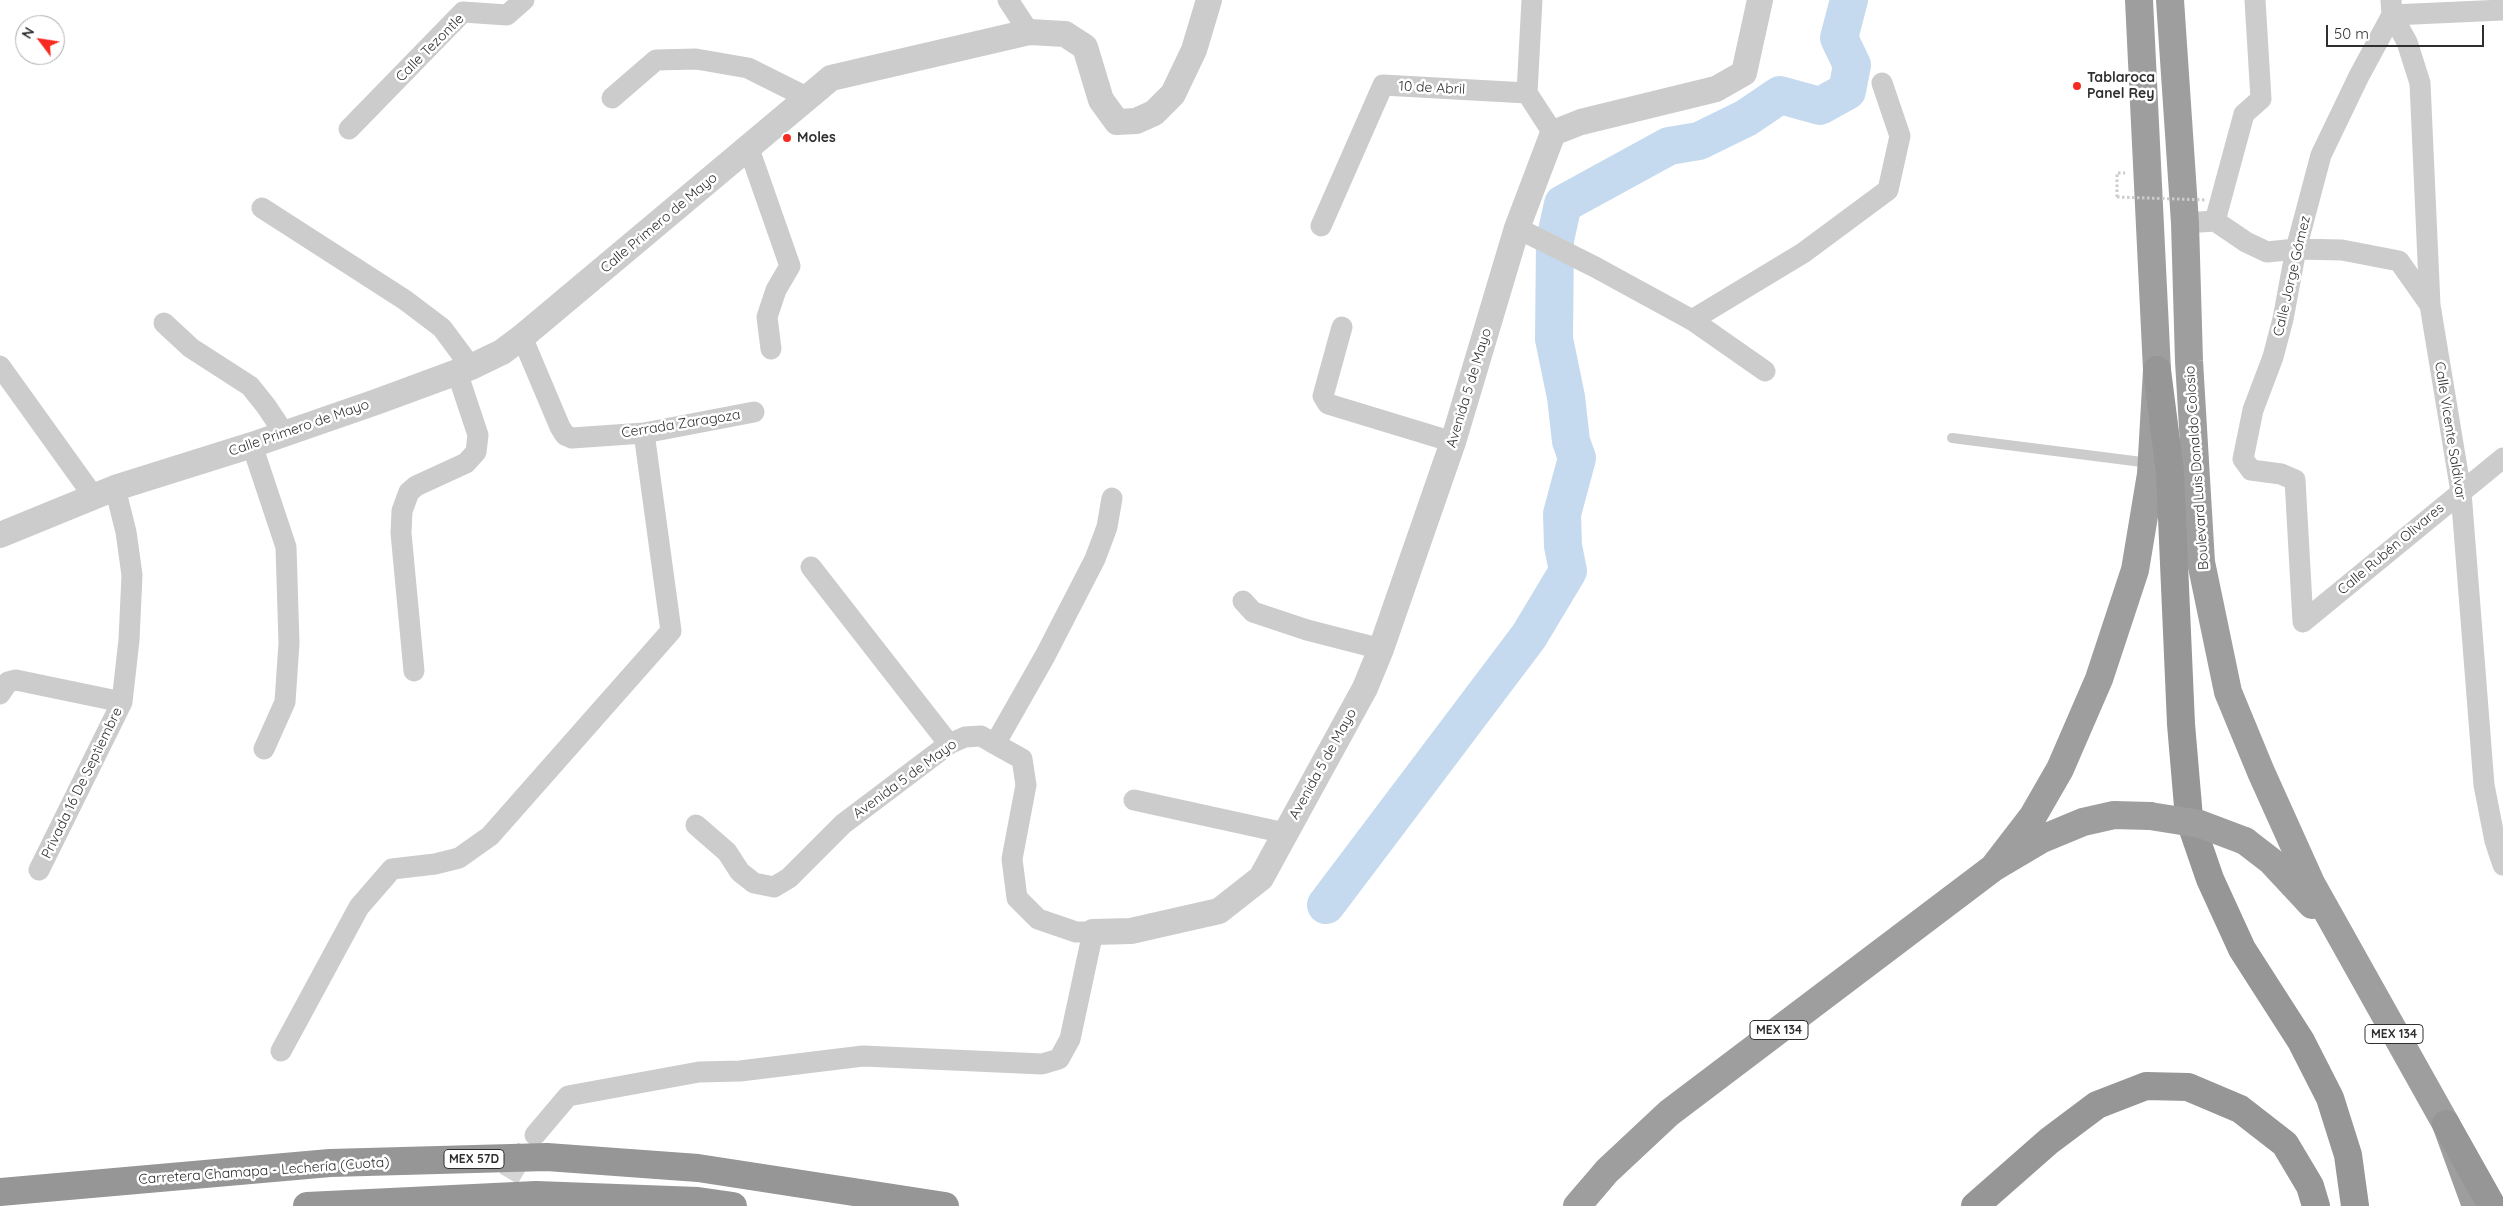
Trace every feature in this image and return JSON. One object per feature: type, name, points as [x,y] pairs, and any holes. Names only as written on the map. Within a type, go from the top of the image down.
[{"type":"highway","points":[[2140,0],[2157,370],[2170,472],[2181,724],[2189,818],[2210,879],[2242,948],[2300,1041],[2330,1098],[2348,1155],[2355,1206]]},
{"type":"highway","name":"Boulevard Luis Donaldo Colosio","points":[[2171,2],[2185,223],[2189,361],[2201,562],[2228,692],[2261,772],[2311,882],[2343,943],[2446,1124],[2476,1206]]},
{"type":"highway","points":[[1993,868],[2033,816],[2060,769],[2099,679],[2135,570],[2151,463],[2157,370]]},
{"type":"highway","points":[[1993,868],[2042,839],[2083,822],[2114,815],[2150,816],[2200,824],[2245,841],[2271,861],[2295,885],[2343,943]]},
{"type":"highway","name":"MEX 134","points":[[1577,1206],[1607,1171],[1669,1113],[1993,868]]},
{"type":"highway","points":[[1975,1206],[2049,1141],[2097,1105],[2146,1086],[2188,1087],[2240,1109],[2286,1144],[2310,1186],[2316,1206]]},
{"type":"highway","points":[[2446,1124],[2492,1206]]},
{"type":"highway","name":"Carretera Chamapa - Lechería (Cuota)","points":[[0,1192],[330,1163],[547,1157],[698,1168],[945,1206]]},
{"type":"highway","points":[[307,1206],[536,1194],[698,1201],[733,1206]]},
{"type":"street","name":"Calle Tezontle","points":[[349,129],[463,12],[507,15],[524,0]]},
{"type":"street","points":[[1008,0],[1029,32]]},
{"type":"street","name":"Calle Primero de Mayo","points":[[0,535],[105,492],[284,434],[464,369],[502,352],[522,338],[831,78],[1029,32],[1065,34],[1085,47],[1101,100],[1117,122],[1136,121],[1154,113],[1173,94],[1194,50],[1210,0]]},
{"type":"street","points":[[1532,0],[1527,93],[1553,133],[1581,122],[1716,89],[1744,73],[1760,0]]},
{"type":"street","points":[[2215,221],[2244,114],[2261,100],[2255,0]]},
{"type":"street","points":[[2391,8],[2503,10]]},
{"type":"street","name":"Calle Jorge Gómez","points":[[2303,622],[2295,480],[2281,474],[2250,470],[2243,459],[2253,410],[2273,357],[2283,319],[2296,249],[2320,155],[2391,8]]},
{"type":"street","name":"Calle Vicente Saldívar","points":[[2391,8],[2407,42],[2420,83],[2430,305],[2461,492],[2484,785],[2499,835],[2503,865]]},
{"type":"street","points":[[612,98],[656,60],[696,59],[748,68],[808,98]]},
{"type":"street","points":[[1692,320],[1803,253],[1888,190],[1900,136],[1882,83]]},
{"type":"street","name":"10 de Abril","points":[[1321,226],[1383,85],[1527,93]]},
{"type":"street","name":"Avenida 5 de Mayo","points":[[696,825],[727,852],[740,872],[754,883],[774,887],[789,878],[843,824],[949,744],[965,737],[981,736],[1022,759],[1026,785],[1012,859],[1017,898],[1038,919],[1076,932],[1131,931],[1219,911],[1261,878],[1365,688],[1381,649],[1453,442],[1518,228],[1553,133]]},
{"type":"street","points":[[749,148],[790,266],[776,290],[767,316],[771,349]]},
{"type":"street","points":[[262,208],[405,300],[442,328],[464,369],[478,435],[476,452],[466,463],[416,486],[409,492],[402,511],[401,533],[414,671]]},
{"type":"street","points":[[2185,223],[2215,221],[2246,242],[2267,252],[2296,249],[2342,250],[2399,261],[2430,305]]},
{"type":"street","points":[[1518,228],[1595,267],[1692,320],[1765,371]]},
{"type":"street","points":[[164,323],[191,348],[250,386],[284,434]]},
{"type":"street","points":[[1342,327],[1323,396],[1328,404],[1453,442]]},
{"type":"street","name":"Cerrada Zaragoza","points":[[522,338],[565,435],[572,438],[644,433],[754,412]]},
{"type":"street","points":[[0,366],[105,492]]},
{"type":"street","points":[[281,1051],[359,907],[392,869],[436,864],[459,858],[490,836],[671,631],[644,433]]},
{"type":"street","points":[[252,445],[286,547],[289,643],[285,702],[264,749]]},
{"type":"street","name":"Calle Rubén Olivares","points":[[2303,622],[2503,458]]},
{"type":"street","name":"Privada 16 De Septiembre","points":[[39,870],[122,702],[130,640],[132,574],[126,532],[105,492]]},
{"type":"street","points":[[995,744],[1045,656],[1095,559],[1107,527],[1112,498]]},
{"type":"street","points":[[811,567],[949,744]]},
{"type":"street","points":[[1243,600],[1252,612],[1307,630],[1381,649]]},
{"type":"street","points":[[0,694],[8,682],[16,680],[122,702]]},
{"type":"street","points":[[1134,800],[1285,833]]},
{"type":"street","points":[[535,1134],[568,1096],[699,1072],[740,1071],[863,1056],[1042,1064],[1059,1059],[1070,1039],[1093,932]]},
{"type":"lane","points":[[1952,438],[2151,463]]},
{"type":"path","points":[[2117,197],[2207,200]]},
{"type":"waterway","points":[[1326,905],[1529,636],[1568,571],[1563,546],[1562,514],[1577,458],[1571,441],[1566,397],[1554,339],[1555,240],[1563,204],[1669,146],[1699,141],[1746,118],[1780,95],[1820,106],[1847,91],[1852,65],[1839,38],[1849,0]]},
{"type":"tunnel","points":[[492,1206],[527,1148]]},
{"type":"place","name":"Tablaroca Panel Rey","points":[[2077,86]]},
{"type":"place","name":"Moles","points":[[787,138]]}]
